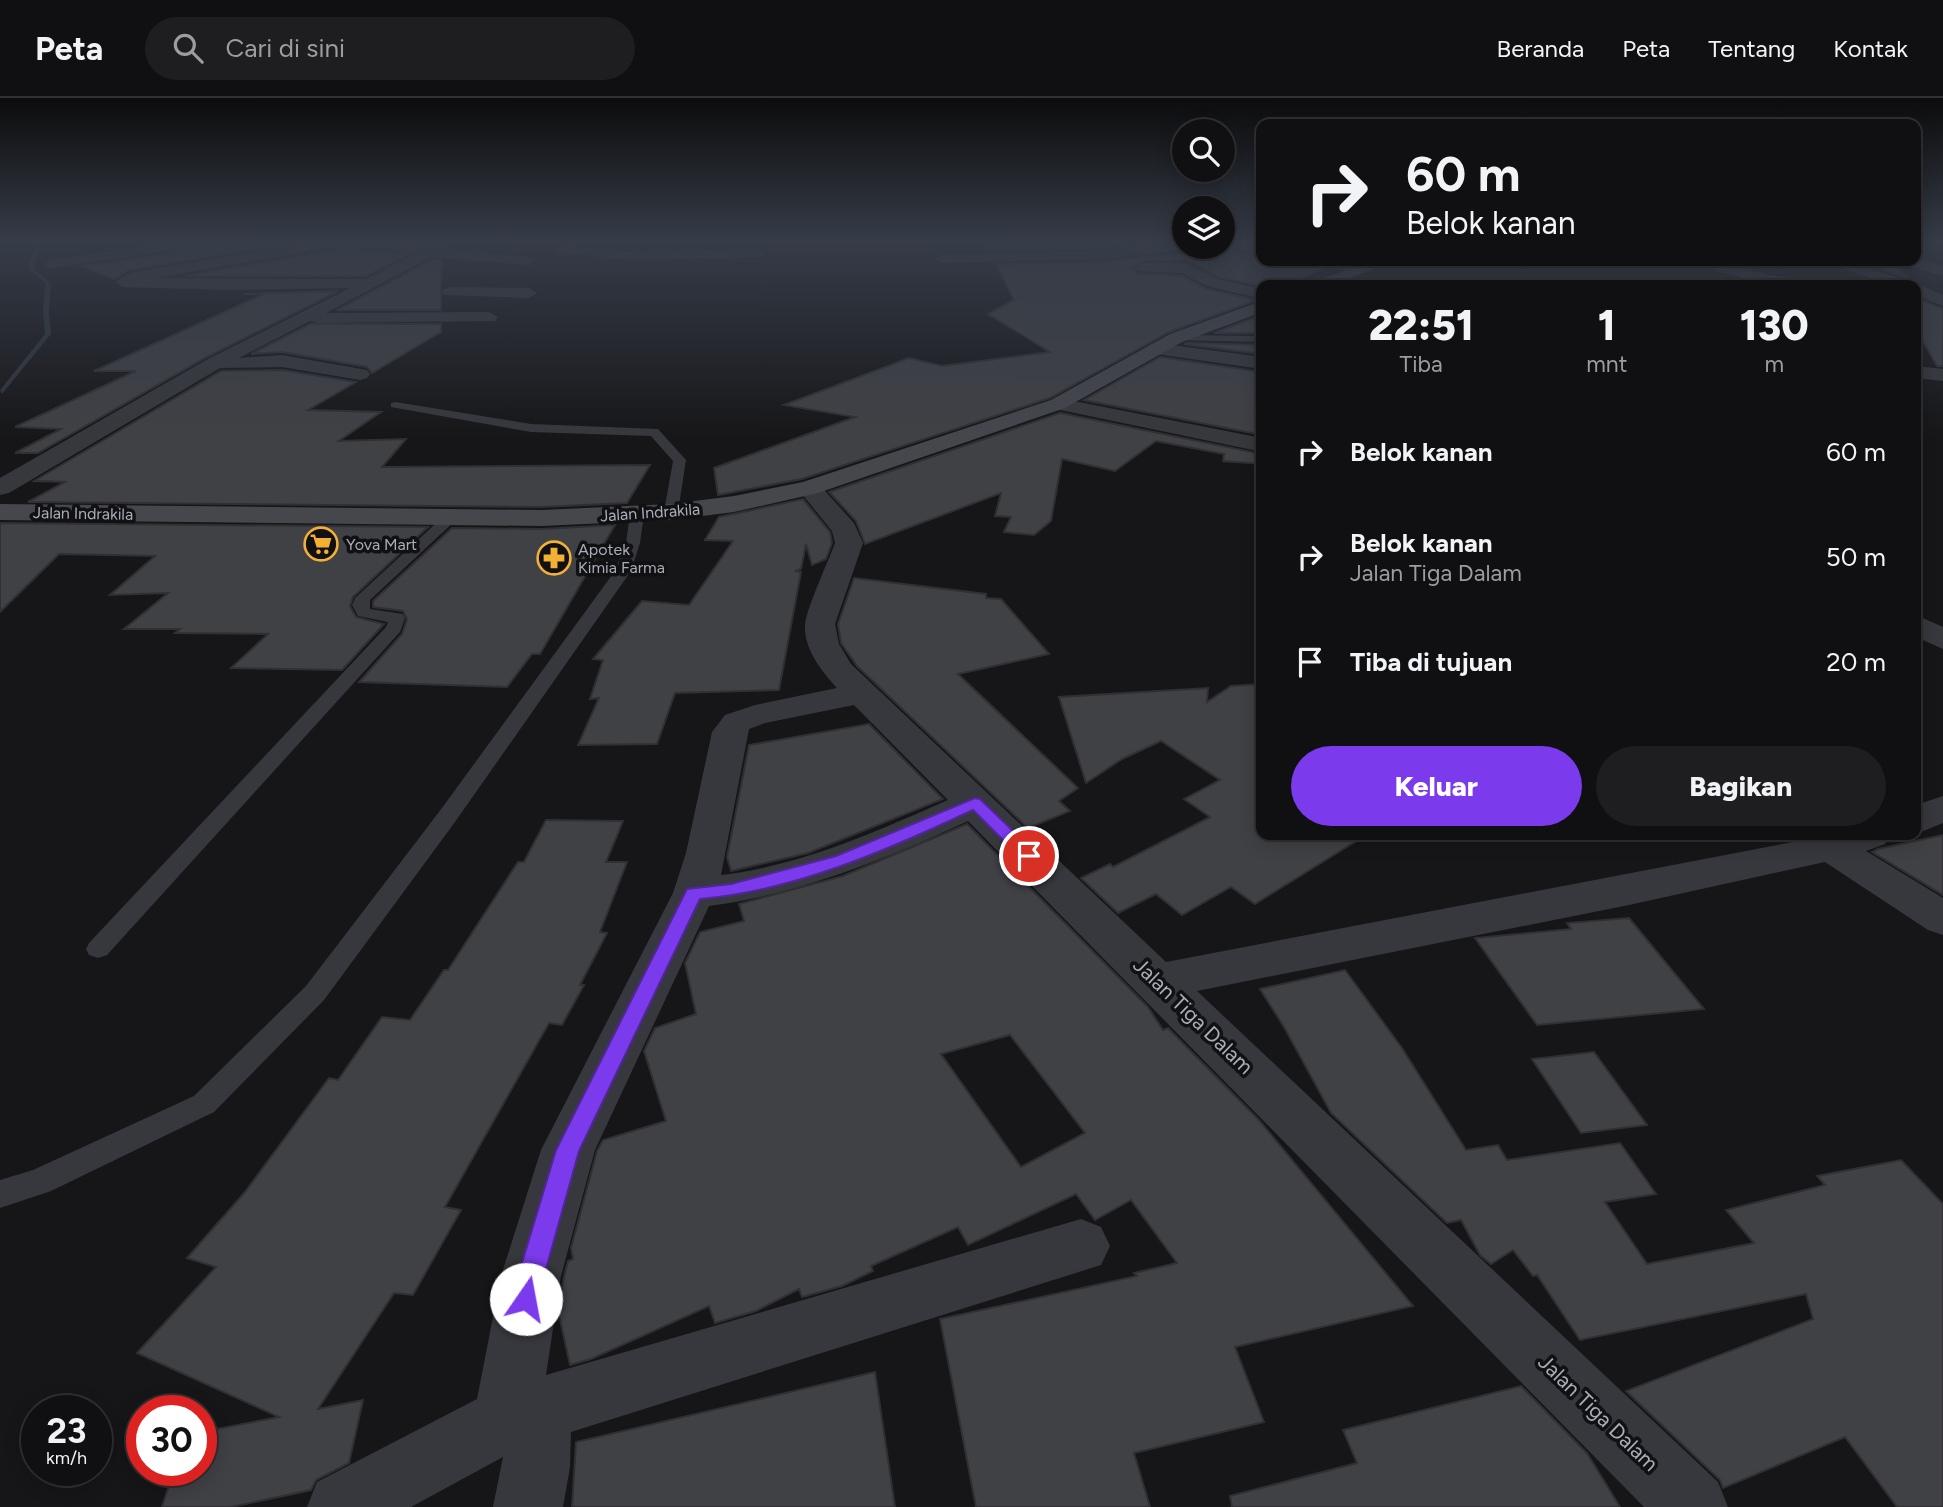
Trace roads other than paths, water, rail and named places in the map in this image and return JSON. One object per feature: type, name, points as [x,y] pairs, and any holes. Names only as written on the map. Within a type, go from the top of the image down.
[{"type":"street","points":[[0,488],[211,365],[322,309]]},
{"type":"street","name":"Jalan Indrakila","points":[[0,512],[542,518],[671,512],[734,504],[809,488],[1058,404],[1166,344],[1255,309]]},
{"type":"street","points":[[301,318],[489,317]]},
{"type":"street","points":[[1166,344],[1256,362]]},
{"type":"street","points":[[211,365],[282,361],[360,374]]},
{"type":"street","points":[[1921,373],[1943,375]]},
{"type":"street","points":[[1058,404],[1256,443]]},
{"type":"street","name":"Jalan Tiga Dalam","points":[[809,488],[845,529],[849,543],[820,624],[822,644],[838,670],[1693,1507]]},
{"type":"street","points":[[1921,627],[1943,640]]},
{"type":"street","points":[[528,1507],[536,1467],[522,1414],[531,1276],[568,1150],[694,893],[706,861],[730,732],[737,722],[755,715],[862,693]]},
{"type":"street","points":[[694,893],[731,890],[841,860],[910,833],[975,803]]},
{"type":"street","points":[[1157,981],[1629,890],[1821,841],[1943,919]]},
{"type":"street","points":[[342,1507],[522,1414],[1081,1246]]},
{"type":"lane","points":[[1166,344],[1256,339]]},
{"type":"lane","points":[[395,405],[531,428],[654,432],[680,460],[671,512]]},
{"type":"lane","points":[[0,1194],[40,1181],[204,1104],[315,993],[447,817],[623,571],[634,543],[637,514]]},
{"type":"lane","points":[[98,949],[394,628],[397,618],[369,616],[360,610],[363,598],[452,517]]},
{"type":"waterway","points":[[2,392],[48,334],[46,309]]},
{"type":"place","name":"Yova Mart","points":[[321,544]]},
{"type":"place","name":"Apotek Kimia Farma","points":[[554,558]]}]
